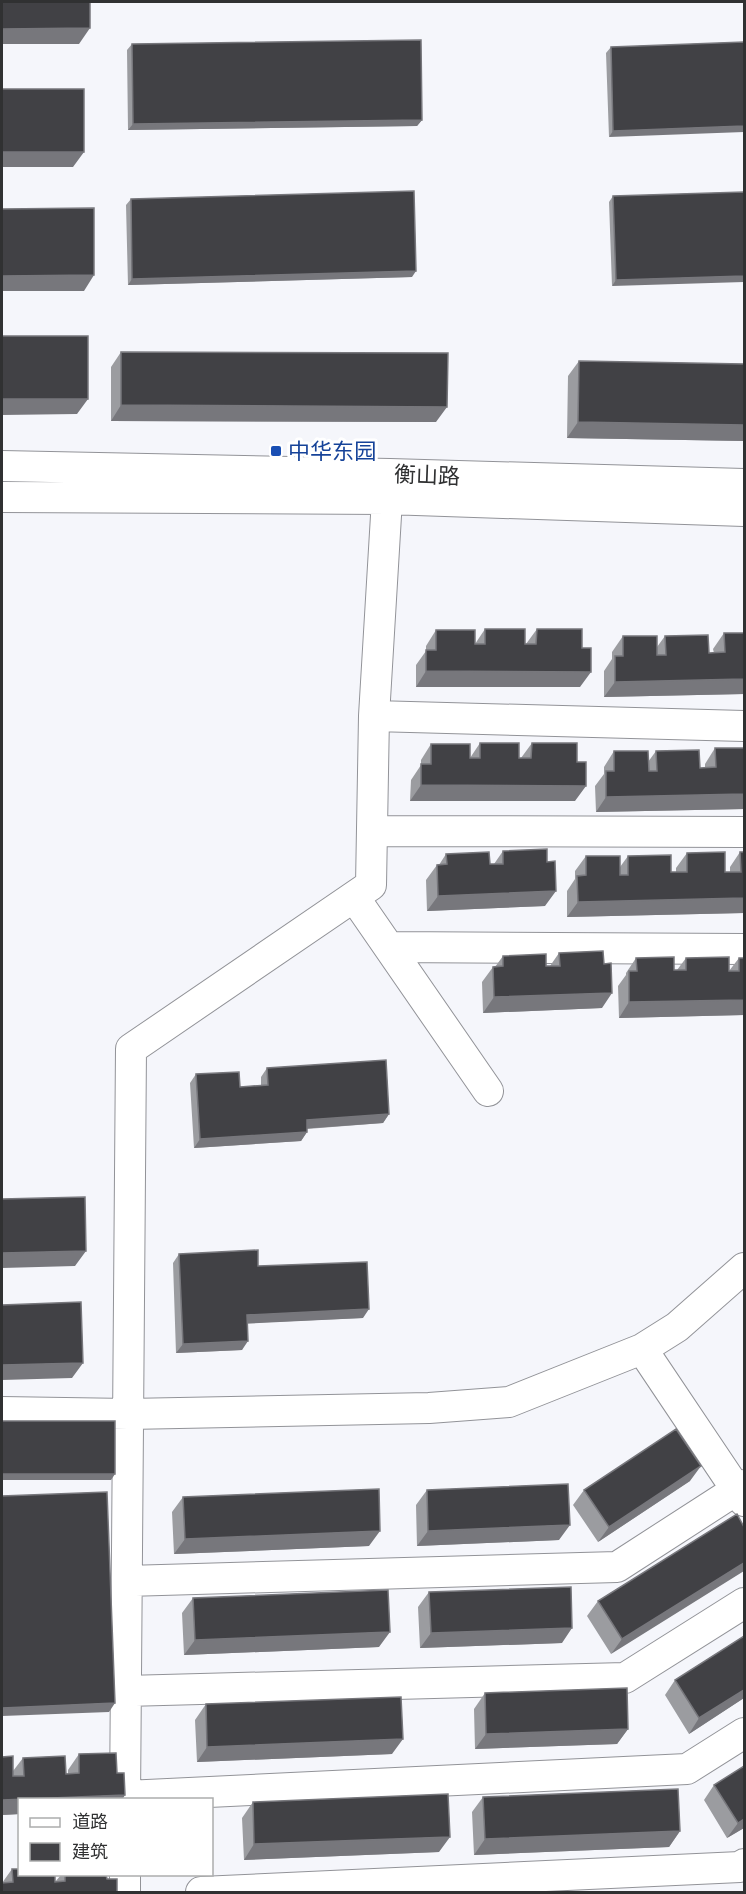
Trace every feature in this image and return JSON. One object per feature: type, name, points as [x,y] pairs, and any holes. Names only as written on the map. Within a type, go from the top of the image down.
[{"type":"street","name":"衡山路","points":[[2,466],[744,484]]},
{"type":"street","name":"衡山路","points":[[2,497],[387,499],[744,511]]},
{"type":"street","points":[[387,499],[374,716],[371,885],[131,1049],[125,1798],[687,1769],[744,1733]]},
{"type":"street","points":[[374,716],[744,726]]},
{"type":"street","points":[[372,831],[744,832]]},
{"type":"street","points":[[354,897],[488,1091]]},
{"type":"street","points":[[389,947],[744,949]]},
{"type":"street","points":[[2,1412],[128,1414],[429,1408],[509,1402],[642,1349],[677,1327],[744,1268]]},
{"type":"street","points":[[127,1581],[617,1567],[742,1492],[642,1349]]},
{"type":"street","points":[[126,1691],[625,1678],[744,1603]]},
{"type":"street","points":[[201,1893],[741,1875]]},
{"type":"street","points":[[125,1876],[125,1893]]},
{"type":"building","points":[[2,2],[90,2],[90,28],[2,29]]},
{"type":"building","points":[[421,40],[422,120],[133,124],[132,44]]},
{"type":"building","points":[[744,42],[744,126],[613,131],[611,47]]},
{"type":"building","points":[[2,89],[84,89],[84,152],[2,152]]},
{"type":"building","points":[[414,191],[416,271],[132,279],[131,199]]},
{"type":"building","points":[[744,192],[744,276],[616,280],[613,196]]},
{"type":"building","points":[[94,208],[94,275],[2,276],[2,209]]},
{"type":"building","points":[[2,336],[88,336],[88,399],[2,399]]},
{"type":"building","points":[[121,352],[448,353],[447,407],[121,405]]},
{"type":"building","points":[[579,361],[744,364],[744,425],[578,422]]},
{"type":"building","points":[[485,629],[525,629],[525,644],[536,644],[537,629],[582,629],[582,648],[591,648],[591,672],[426,671],[426,650],[436,650],[436,630],[475,630],[475,644],[485,644]]},
{"type":"building","points":[[724,633],[744,633],[744,679],[615,682],[615,656],[623,656],[623,636],[657,636],[657,655],[666,655],[665,636],[708,635],[709,653],[725,652]]},
{"type":"building","points":[[480,743],[519,743],[519,758],[531,758],[532,743],[577,743],[577,762],[586,762],[586,786],[421,785],[421,764],[431,764],[431,744],[470,744],[470,758],[480,758]]},
{"type":"building","points":[[715,748],[744,748],[744,794],[606,797],[606,771],[614,771],[614,751],[648,751],[649,771],[657,771],[656,751],[699,750],[700,768],[716,767]]},
{"type":"building","points":[[547,849],[547,862],[555,861],[556,891],[438,896],[437,865],[447,864],[446,854],[489,852],[490,864],[503,864],[503,851]]},
{"type":"building","points":[[725,852],[725,872],[741,872],[740,852],[744,852],[744,898],[578,902],[577,876],[586,875],[586,856],[620,856],[620,875],[628,875],[628,856],[671,855],[671,872],[687,872],[687,853]]},
{"type":"building","points":[[603,951],[604,964],[611,963],[612,993],[494,997],[493,967],[503,966],[503,956],[546,954],[546,966],[560,966],[559,953]]},
{"type":"building","points":[[674,957],[674,970],[686,970],[686,958],[729,957],[729,971],[739,971],[739,958],[744,958],[744,1000],[629,1002],[629,971],[637,971],[636,958]]},
{"type":"building","points":[[386,1060],[389,1114],[307,1120],[307,1132],[200,1139],[196,1074],[239,1072],[240,1087],[268,1085],[267,1068]]},
{"type":"building","points":[[85,1197],[86,1251],[2,1253],[2,1199]]},
{"type":"building","points":[[258,1250],[258,1266],[367,1262],[369,1309],[247,1315],[248,1341],[183,1344],[179,1254]]},
{"type":"building","points":[[81,1302],[83,1363],[2,1365],[2,1305]]},
{"type":"building","points":[[2,1421],[115,1421],[115,1474],[2,1474]]},
{"type":"building","points":[[676,1429],[701,1466],[609,1527],[584,1490]]},
{"type":"building","points":[[568,1484],[570,1525],[428,1531],[427,1490]]},
{"type":"building","points":[[379,1489],[380,1531],[185,1539],[183,1497]]},
{"type":"building","points":[[107,1492],[115,1703],[2,1708],[2,1496]]},
{"type":"building","points":[[737,1514],[744,1527],[744,1563],[622,1639],[598,1601]]},
{"type":"building","points":[[571,1587],[572,1628],[431,1633],[429,1592]]},
{"type":"building","points":[[388,1590],[390,1632],[195,1640],[193,1598]]},
{"type":"building","points":[[744,1636],[744,1690],[699,1718],[675,1680]]},
{"type":"building","points":[[627,1688],[628,1729],[486,1734],[485,1693]]},
{"type":"building","points":[[401,1697],[403,1739],[207,1747],[206,1704]]},
{"type":"building","points":[[116,1753],[117,1773],[124,1773],[125,1795],[2,1800],[2,1757],[13,1756],[13,1776],[24,1776],[23,1758],[65,1756],[66,1774],[79,1773],[79,1754]]},
{"type":"building","points":[[744,1766],[744,1819],[738,1823],[714,1785]]},
{"type":"building","points":[[678,1789],[680,1831],[485,1839],[483,1797]]},
{"type":"building","points":[[448,1794],[450,1837],[254,1844],[253,1802]]},
{"type":"building","points":[[12,1869],[18,1869],[18,1876],[55,1876],[55,1882],[65,1881],[65,1876],[106,1876],[107,1879],[117,1879],[117,1893],[2,1893],[2,1883],[13,1882]]},
{"type":"place","name":"中华东园","points":[[276,451]]}]
